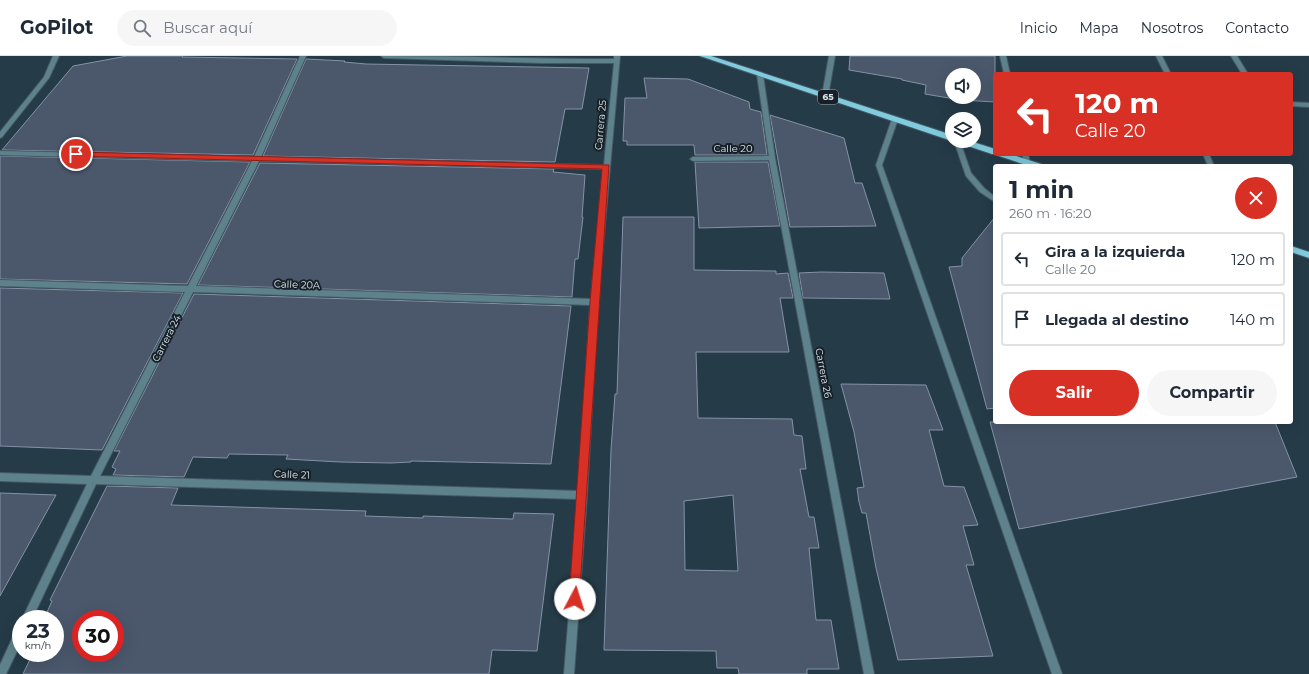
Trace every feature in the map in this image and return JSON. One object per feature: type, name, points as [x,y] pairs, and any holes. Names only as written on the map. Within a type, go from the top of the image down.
[{"type":"main road","name":"65","points":[[704,56],[945,136]]},
{"type":"main road","points":[[981,147],[993,151]]},
{"type":"main road","points":[[1014,156],[1026,158],[1035,164]]},
{"type":"main road","points":[[1293,250],[1309,255]]},
{"type":"street","points":[[0,136],[47,77],[56,56]]},
{"type":"street","name":"Carrera 24","points":[[31,610],[94,479],[191,290],[256,158],[303,56]]},
{"type":"street","points":[[384,56],[543,61],[616,59]]},
{"type":"street","points":[[825,96],[832,56]]},
{"type":"street","points":[[1003,56],[1007,72]]},
{"type":"street","points":[[1159,56],[1167,72]]},
{"type":"street","points":[[1234,56],[1243,72]]},
{"type":"street","name":"Carrera 25","points":[[569,674],[583,495],[594,302],[616,59]]},
{"type":"street","name":"Carrera 26","points":[[760,75],[772,158],[869,674]]},
{"type":"street","points":[[1293,104],[1309,105]]},
{"type":"street","points":[[895,119],[879,165],[1057,674]]},
{"type":"street","points":[[959,148],[968,174],[982,190],[993,198]]},
{"type":"street","points":[[0,153],[606,167]]},
{"type":"street","name":"Calle 20","points":[[693,158],[772,158]]},
{"type":"street","name":"Calle 20A","points":[[0,283],[594,302]]},
{"type":"street","name":"Calle 21","points":[[0,477],[583,495]]},
{"type":"street","points":[[1,674],[12,651]]},
{"type":"building","points":[[127,56],[297,59],[253,155],[2,150],[73,66]]},
{"type":"building","points":[[850,56],[995,56],[995,72],[993,72],[993,102],[981,101],[981,68],[945,68],[945,97],[925,94],[926,85],[849,70]]},
{"type":"building","points":[[306,59],[345,61],[344,62],[366,64],[589,68],[582,109],[565,109],[555,162],[263,156]]},
{"type":"building","points":[[644,78],[688,79],[749,102],[750,109],[761,112],[767,155],[695,155],[694,145],[627,145],[627,141],[623,141],[625,98],[647,98]]},
{"type":"building","points":[[770,115],[844,138],[855,183],[862,183],[876,226],[790,227]]},
{"type":"building","points":[[0,156],[250,162],[187,284],[0,279]]},
{"type":"building","points":[[695,162],[768,162],[780,226],[699,228]]},
{"type":"building","points":[[260,163],[554,169],[553,172],[585,175],[583,217],[578,259],[575,259],[572,297],[198,285]]},
{"type":"building","points":[[623,217],[694,217],[694,270],[776,271],[776,274],[788,273],[793,298],[780,298],[789,352],[696,352],[698,418],[792,419],[794,435],[802,436],[806,469],[800,469],[809,517],[814,517],[819,548],[809,548],[816,620],[831,620],[839,669],[807,669],[807,674],[739,674],[738,668],[717,668],[716,651],[604,650],[611,450],[615,394],[617,394]],"holes":[[[733,495],[738,571],[685,570],[684,501]]]},
{"type":"building","points":[[993,219],[993,408],[987,409],[949,267],[962,266],[962,258]]},
{"type":"building","points":[[799,273],[884,273],[890,299],[803,298]]},
{"type":"building","points":[[0,288],[183,293],[102,450],[0,446]]},
{"type":"building","points":[[194,294],[571,306],[551,464],[411,461],[391,463],[340,462],[286,459],[288,455],[229,454],[227,458],[193,457],[184,477],[113,475],[116,469],[112,467],[120,451],[114,451]]},
{"type":"building","points":[[841,384],[926,385],[943,430],[929,430],[944,486],[964,487],[978,525],[963,526],[974,565],[966,565],[993,656],[898,660],[876,568],[866,513],[862,513],[859,502],[857,488],[864,487],[854,432]]},
{"type":"building","points":[[990,422],[993,422],[993,424],[1276,424],[1297,477],[1019,529]]},
{"type":"building","points":[[107,486],[178,488],[171,505],[366,511],[365,516],[423,518],[423,516],[513,519],[514,513],[554,514],[537,651],[492,650],[489,674],[23,674],[29,662],[64,662],[64,610],[48,610],[52,601],[50,600]]},
{"type":"building","points":[[0,493],[56,495],[0,596]]},
{"type":"route","points":[[76,154],[606,167],[594,302],[583,495],[575,599]]}]
